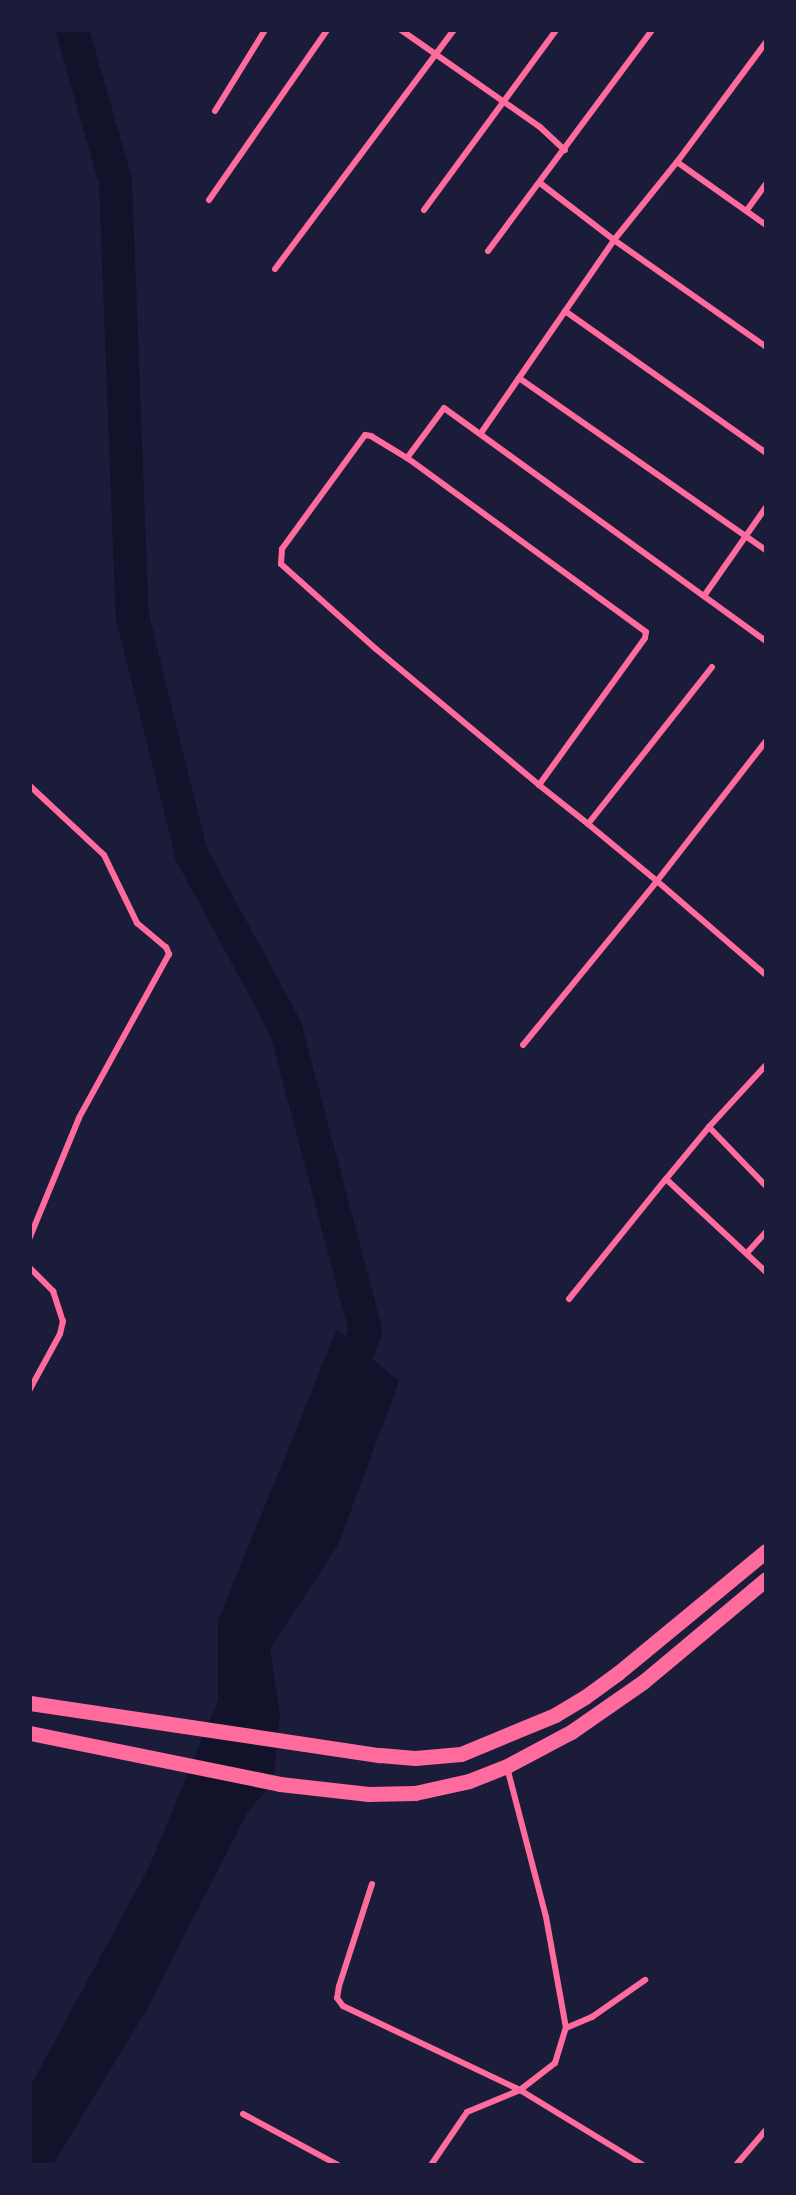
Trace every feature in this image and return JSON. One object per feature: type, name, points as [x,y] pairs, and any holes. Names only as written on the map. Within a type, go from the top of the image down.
[{"type":"highway","points":[[30,1703],[380,1755],[415,1758],[461,1754],[555,1715],[618,1673],[766,1551]]},
{"type":"highway","points":[[33,1733],[280,1784],[368,1794],[415,1793],[469,1781],[507,1766],[571,1732],[634,1689],[766,1579]]},
{"type":"street","points":[[215,111],[265,30]]},
{"type":"street","points":[[209,200],[327,30]]},
{"type":"street","points":[[401,30],[540,127],[565,150]]},
{"type":"street","points":[[275,269],[454,30]]},
{"type":"street","points":[[424,210],[556,30]]},
{"type":"street","points":[[488,251],[652,30]]},
{"type":"street","points":[[481,433],[614,240],[678,162],[766,42]]},
{"type":"street","points":[[678,162],[766,225]]},
{"type":"street","points":[[540,183],[614,240],[766,347]]},
{"type":"street","points":[[747,210],[766,184]]},
{"type":"street","points":[[565,311],[766,453]]},
{"type":"street","points":[[519,378],[766,550]]},
{"type":"street","points":[[407,458],[442,408],[481,433],[766,641]]},
{"type":"street","points":[[540,785],[645,638],[646,632],[407,458],[371,436],[365,435],[282,549],[280,564],[376,649],[540,785],[657,881],[766,975]]},
{"type":"street","points":[[704,596],[766,507]]},
{"type":"street","points":[[588,824],[712,667]]},
{"type":"street","points":[[523,1045],[657,881],[766,741]]},
{"type":"street","points":[[30,786],[104,855],[137,922],[166,947],[169,954],[79,1118],[30,1237]]},
{"type":"street","points":[[569,1299],[709,1127],[766,1065]]},
{"type":"street","points":[[709,1127],[766,1186]]},
{"type":"street","points":[[666,1179],[766,1272]]},
{"type":"street","points":[[747,1253],[766,1232]]},
{"type":"street","points":[[30,1268],[52,1291],[63,1321],[60,1334],[30,1389]]},
{"type":"street","points":[[431,2165],[467,2112],[520,2090],[555,2063],[566,2028],[546,1917],[507,1766]]},
{"type":"street","points":[[372,1884],[339,1986],[337,1998],[343,2006],[520,2090],[643,2165]]},
{"type":"street","points":[[566,2028],[592,2017],[645,1980]]},
{"type":"street","points":[[243,2114],[338,2165]]},
{"type":"street","points":[[736,2165],[766,2130]]},
{"type":"shaded area","points":[[337,1329],[399,1381],[338,1545],[270,1649],[280,1715],[273,1782],[247,1813],[146,2011],[53,2165],[30,2165],[30,2087],[150,1865],[218,1700],[218,1621]]},
{"type":"waterway","points":[[72,30],[115,181],[132,616],[191,854],[285,1027],[365,1330],[344,1390]]}]
